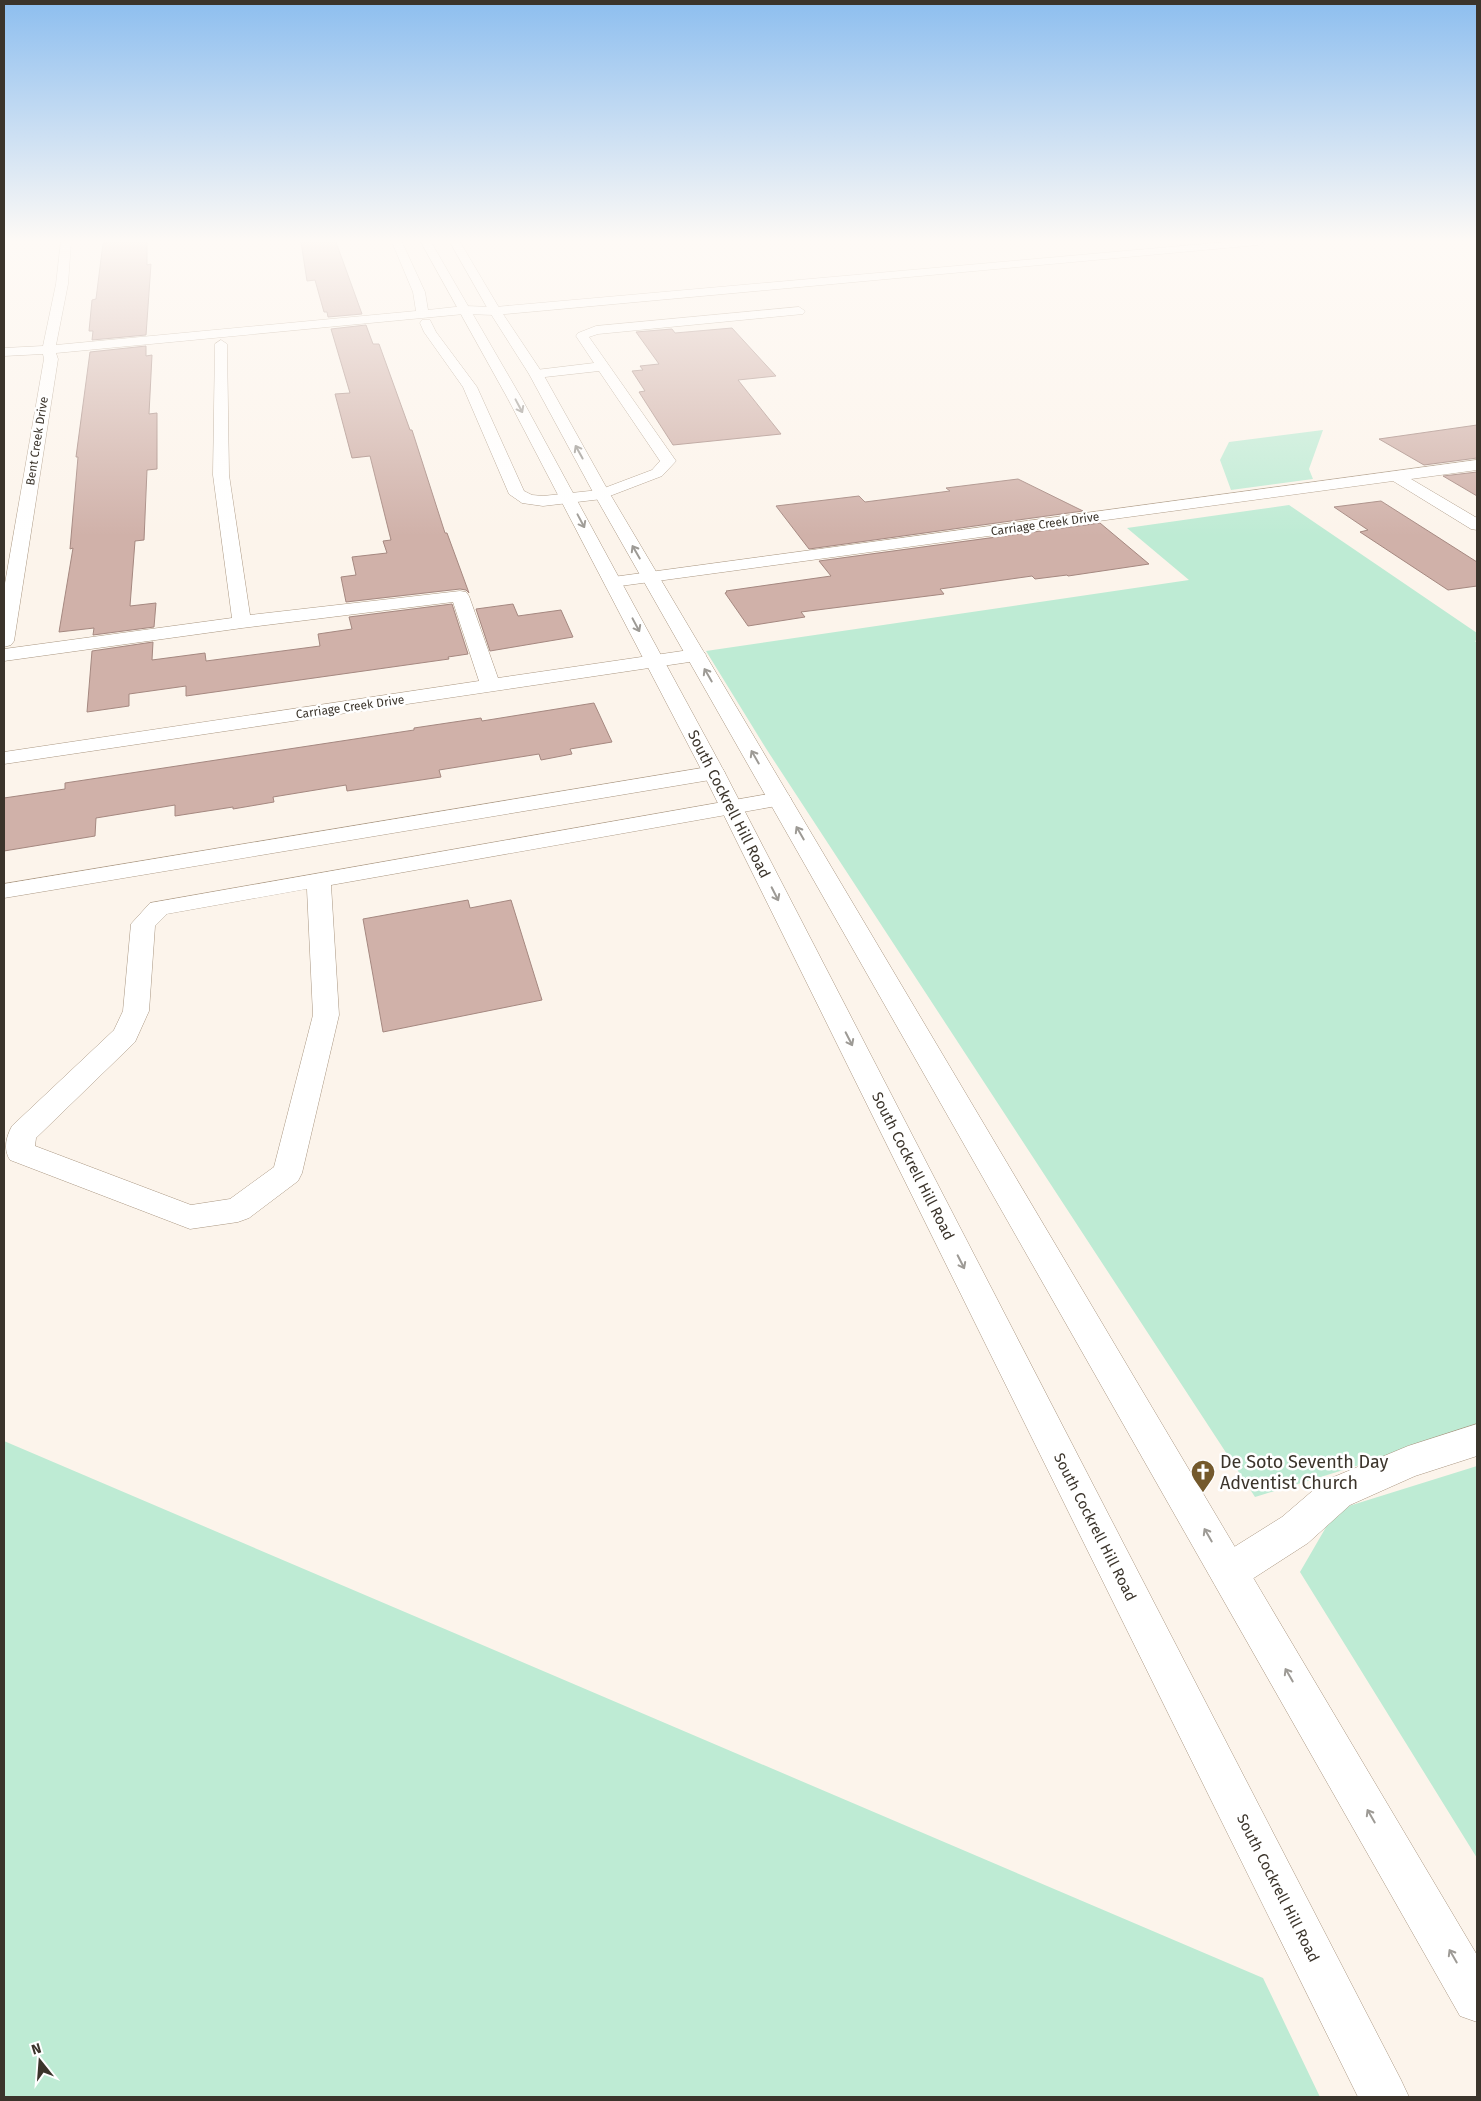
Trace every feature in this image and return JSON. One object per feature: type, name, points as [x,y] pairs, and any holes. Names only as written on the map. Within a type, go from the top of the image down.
[{"type":"street","name":"Bent Creek Drive","points":[[4,641],[53,340]]},
{"type":"street","points":[[4,363],[50,355],[206,340]]},
{"type":"street","points":[[4,352],[50,355],[221,344],[253,340]]},
{"type":"street","points":[[436,340],[470,387],[517,494],[528,500],[602,494],[657,473],[668,461],[585,340]]},
{"type":"street","name":"South Cockrell Hill Road","points":[[481,340],[515,399],[732,808],[1384,2097]]},
{"type":"street","points":[[514,340],[536,374],[602,494],[1477,1998]]},
{"type":"street","points":[[221,344],[221,475],[242,622]]},
{"type":"street","points":[[536,374],[604,366]]},
{"type":"street","name":"Carriage Creek Drive","points":[[613,582],[1477,465]]},
{"type":"street","points":[[1395,476],[1477,525]]},
{"type":"street","points":[[4,655],[242,622],[460,596],[491,686]]},
{"type":"street","name":"Carriage Creek Drive","points":[[4,758],[696,655]]},
{"type":"street","points":[[4,891],[714,773]]},
{"type":"street","points":[[319,880],[326,1015],[287,1173],[238,1210],[190,1217],[20,1152],[22,1134],[126,1035],[136,1010],[143,924],[159,908],[780,799]]},
{"type":"street","points":[[1230,1572],[1295,1530],[1337,1493],[1408,1462],[1477,1440]]},
{"type":"green space","points":[[1323,430],[1309,469],[1313,479],[1231,490],[1220,460],[1229,442]]},
{"type":"green space","points":[[1289,505],[1477,633],[1477,640],[1475,641],[1477,643],[1477,1429],[1255,1497],[767,750],[706,651],[1189,580],[1127,528]]},
{"type":"green space","points":[[4,1441],[1263,1978],[1320,2097],[4,2097]]},
{"type":"green space","points":[[1477,1466],[1477,1858],[1300,1572],[1336,1510]]},
{"type":"building","points":[[334,340],[372,340],[373,344],[379,344],[410,430],[412,430],[445,533],[447,533],[469,593],[466,590],[460,589],[346,602],[341,577],[356,575],[352,557],[387,553],[383,541],[391,540],[370,456],[352,458],[335,394],[350,393]]},
{"type":"building","points":[[642,340],[743,340],[776,376],[738,380],[781,434],[673,445],[639,392],[645,391],[632,371],[643,370],[640,366],[659,364]]},
{"type":"building","points":[[146,346],[146,356],[152,355],[149,414],[157,413],[157,469],[147,470],[144,540],[135,541],[130,606],[156,603],[154,627],[93,635],[94,628],[59,632],[73,548],[70,549],[78,457],[76,457],[90,352]]},
{"type":"building","points":[[1477,425],[1477,458],[1424,465],[1379,439]]},
{"type":"building","points":[[1477,472],[1477,496],[1443,476]]},
{"type":"building","points":[[1018,479],[1083,511],[809,549],[776,506],[859,496],[865,502],[950,491],[946,488]]},
{"type":"building","points":[[1381,501],[1477,562],[1477,586],[1448,590],[1360,532],[1368,530],[1334,507]]},
{"type":"building","points":[[1100,523],[1149,564],[1068,576],[1035,579],[1032,576],[940,589],[944,594],[801,612],[805,617],[748,626],[725,593],[726,591],[831,576],[819,561]]},
{"type":"building","points":[[452,604],[468,654],[448,657],[449,659],[186,696],[186,686],[129,694],[129,706],[87,712],[92,651],[153,642],[152,660],[205,653],[206,661],[320,646],[318,634],[352,629],[349,617]]},
{"type":"building","points":[[513,604],[518,616],[561,610],[573,637],[490,651],[476,609]]},
{"type":"building","points":[[594,703],[612,742],[570,749],[572,754],[541,760],[539,754],[439,770],[441,777],[347,791],[346,785],[273,797],[274,802],[233,809],[233,807],[175,816],[175,805],[96,818],[95,836],[4,851],[4,798],[65,789],[65,783],[414,730],[414,728],[481,718],[482,721]]},
{"type":"building","points":[[468,900],[470,908],[511,900],[542,1000],[383,1032],[363,919]]},
{"type":"place","name":"De Soto Seventh Day Adventist Church","points":[[1203,1493]]}]
